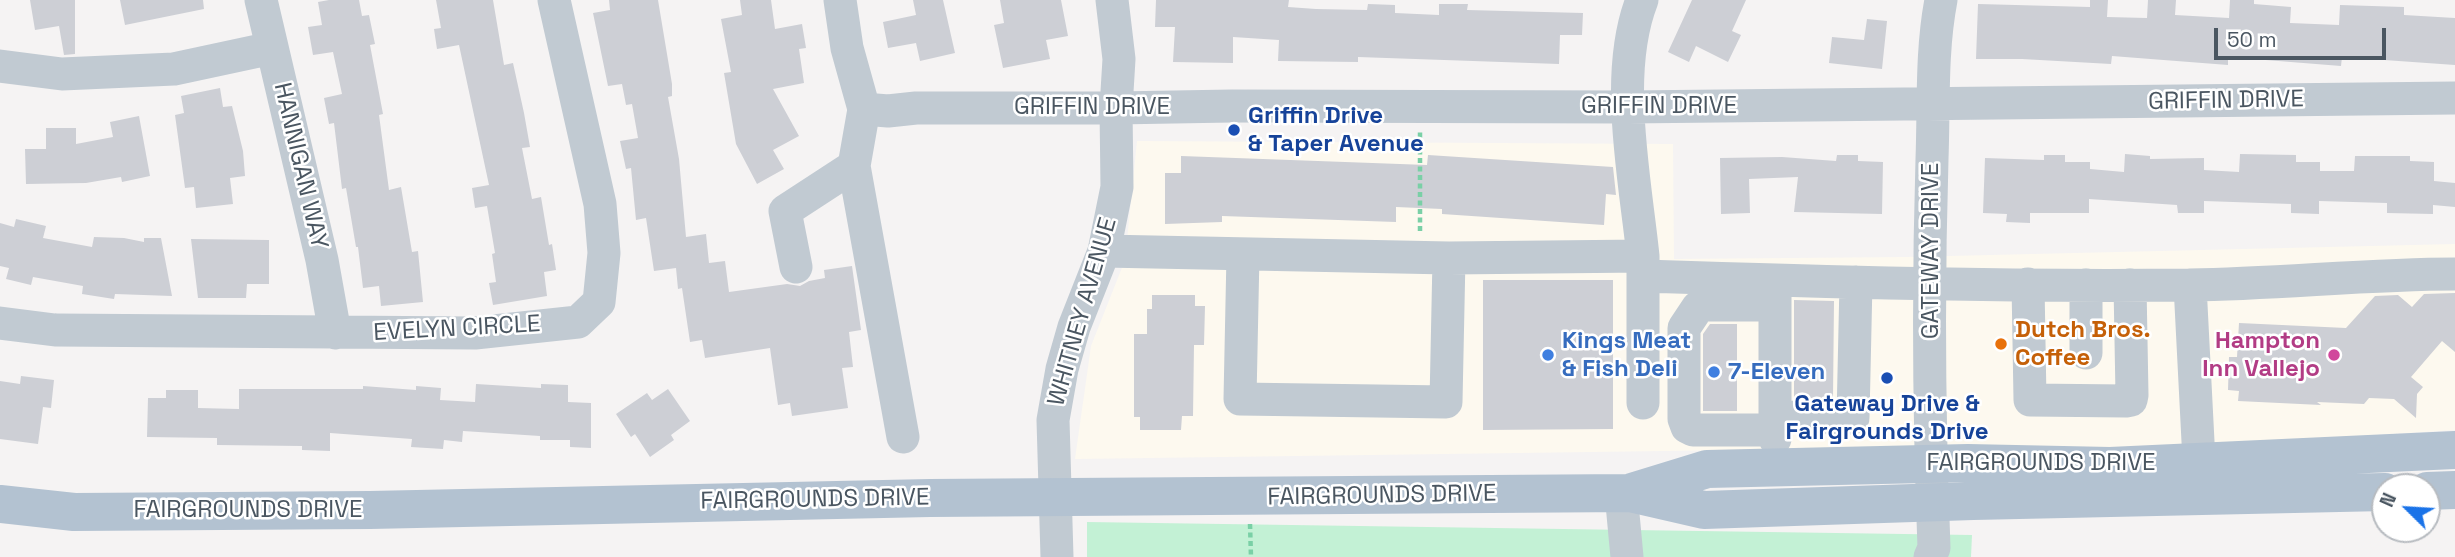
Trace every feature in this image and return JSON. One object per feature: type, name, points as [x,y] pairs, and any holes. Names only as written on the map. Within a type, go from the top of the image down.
[{"type":"main road","name":"FAIRGROUNDS DRIVE","points":[[1625,493],[1707,469],[1775,438],[1931,463],[2110,466],[2455,450]]},
{"type":"main road","name":"FAIRGROUNDS DRIVE","points":[[0,504],[87,512],[370,510],[916,498],[1625,493],[1704,510],[2371,492]]},
{"type":"street","name":"HANNIGAN WAY","points":[[261,0],[322,260],[335,333]]},
{"type":"street","name":"EVELYN CIRCLE","points":[[0,323],[55,330],[475,333],[578,322],[599,302],[604,253],[600,204],[554,0]]},
{"type":"street","points":[[840,0],[847,48],[864,109],[854,166],[903,437]]},
{"type":"street","name":"WHITNEY AVENUE","points":[[1057,557],[1053,420],[1062,369],[1074,327],[1104,251],[1117,187],[1116,108],[1119,59],[1112,0]]},
{"type":"street","points":[[1642,0],[1629,57],[1628,107],[1643,266],[1643,403]]},
{"type":"street","name":"GATEWAY DRIVE","points":[[1930,557],[1934,548],[1931,284],[1935,30],[1941,0]]},
{"type":"street","points":[[0,66],[62,74],[174,69],[272,48]]},
{"type":"street","name":"GRIFFIN DRIVE","points":[[864,109],[1628,107],[2455,98]]},
{"type":"street","points":[[796,267],[785,211],[854,166]]},
{"type":"street","points":[[1104,251],[1434,258],[1643,266],[1775,293]]},
{"type":"street","points":[[1243,254],[1240,399],[1282,400],[1446,402],[1434,258]]},
{"type":"street","points":[[1856,282],[1853,418],[1775,438],[1693,430],[1687,427],[1684,419],[1684,328],[1698,307],[1707,304],[1856,282],[2190,285],[2302,282],[2388,274],[2455,274]]},
{"type":"street","points":[[2028,285],[2030,400],[2034,412],[2045,422],[2137,419],[2147,413],[2151,404],[2140,285]]},
{"type":"street","points":[[2086,353],[2087,285]]},
{"type":"street","points":[[2190,285],[2199,461]]},
{"type":"street","points":[[1775,293],[1775,438]]},
{"type":"street","points":[[1625,493],[1627,557]]},
{"type":"path","points":[[1420,106],[1434,258]]},
{"type":"shaded area","points":[[1137,141],[1673,144],[1674,259],[1906,257],[2455,244],[2455,430],[2172,448],[1886,448],[1075,459],[1091,346],[1125,260]]},
{"type":"green space","points":[[1087,522],[1972,535],[1971,557],[1087,557]]},
{"type":"building","points":[[30,0],[75,0],[75,54],[64,55],[59,26],[35,30]]},
{"type":"building","points":[[120,0],[203,0],[204,9],[125,25]]},
{"type":"building","points":[[359,0],[362,16],[369,15],[375,44],[370,45],[383,114],[379,115],[389,190],[401,187],[412,252],[418,251],[423,302],[381,306],[379,286],[363,288],[346,188],[342,189],[334,123],[329,124],[324,98],[342,94],[333,52],[313,55],[308,27],[322,25],[318,2]]},
{"type":"building","points":[[436,0],[493,0],[504,65],[513,63],[524,113],[530,147],[522,148],[532,199],[541,197],[549,245],[552,244],[556,270],[544,272],[547,296],[493,305],[489,283],[496,282],[492,254],[495,253],[487,206],[475,208],[472,188],[489,185],[459,45],[437,49],[434,29],[441,28]]},
{"type":"building","points":[[609,0],[658,0],[672,84],[672,96],[668,97],[679,159],[686,237],[706,234],[709,263],[725,261],[729,292],[787,284],[800,286],[825,278],[824,270],[852,266],[861,330],[849,332],[853,367],[842,368],[848,408],[792,416],[790,403],[778,405],[770,348],[705,358],[702,340],[690,342],[682,288],[678,289],[676,268],[654,271],[646,218],[636,220],[631,168],[626,169],[620,141],[638,138],[632,104],[626,105],[622,84],[608,86],[593,13],[610,10]]},
{"type":"building","points":[[740,0],[771,0],[775,29],[802,24],[806,48],[799,49],[804,83],[773,89],[799,136],[773,150],[784,169],[757,184],[736,144],[724,73],[731,72],[721,19],[742,15]]},
{"type":"building","points":[[913,0],[943,0],[955,53],[920,61],[916,43],[888,48],[883,22],[916,15]]},
{"type":"building","points":[[1000,0],[1061,0],[1068,36],[1046,40],[1050,59],[1003,68],[994,25],[1004,23]]},
{"type":"building","points":[[1156,0],[1289,0],[1288,7],[1316,9],[1367,10],[1368,4],[1395,5],[1395,13],[1439,15],[1439,4],[1468,4],[1467,10],[1583,13],[1582,35],[1560,35],[1559,64],[1358,57],[1358,62],[1278,61],[1279,40],[1233,37],[1233,63],[1173,62],[1175,27],[1155,27]]},
{"type":"building","points":[[1692,0],[1746,0],[1732,31],[1741,35],[1728,62],[1696,46],[1689,62],[1668,52]]},
{"type":"building","points":[[2090,0],[2108,0],[2107,17],[2147,18],[2148,0],[2176,0],[2175,15],[2229,18],[2230,0],[2254,0],[2254,4],[2291,7],[2290,23],[2339,25],[2340,5],[2404,7],[2404,15],[2455,18],[2455,65],[2342,57],[2341,66],[2228,57],[2228,65],[2112,56],[2111,64],[1976,59],[1978,4],[2090,7]]},
{"type":"building","points":[[1867,19],[1887,21],[1882,69],[1829,63],[1832,37],[1864,40]]},
{"type":"building","points":[[220,88],[223,107],[232,106],[243,151],[245,176],[230,178],[233,204],[196,208],[194,187],[185,188],[175,115],[184,113],[181,96]]},
{"type":"building","points":[[139,116],[150,176],[122,182],[121,177],[86,183],[26,184],[25,149],[46,149],[46,128],[76,128],[76,144],[113,137],[110,122]]},
{"type":"building","points":[[2125,154],[2150,156],[2150,159],[2204,158],[2204,170],[2239,172],[2240,154],[2296,155],[2296,162],[2320,162],[2320,171],[2354,171],[2355,156],[2410,156],[2410,161],[2434,162],[2434,181],[2455,183],[2455,207],[2433,205],[2433,214],[2387,213],[2387,203],[2319,201],[2319,214],[2291,213],[2291,204],[2204,201],[2204,213],[2178,213],[2177,205],[2089,199],[2089,213],[2030,213],[2030,223],[2006,222],[2007,214],[1983,213],[1985,158],[2044,160],[2044,155],[2065,155],[2065,162],[2090,162],[2090,169],[2124,172]]},
{"type":"building","points":[[1428,155],[1613,167],[1616,195],[1606,194],[1604,225],[1442,214],[1442,209],[1396,207],[1396,222],[1222,216],[1222,222],[1165,224],[1165,173],[1181,173],[1181,156],[1427,165]]},
{"type":"building","points":[[1837,155],[1858,155],[1858,161],[1883,162],[1882,214],[1794,212],[1798,177],[1749,179],[1750,213],[1721,214],[1720,158],[1782,157],[1836,161]]},
{"type":"building","points":[[16,219],[46,226],[43,238],[92,247],[94,237],[144,242],[144,238],[161,238],[172,296],[115,294],[114,299],[82,294],[83,286],[33,277],[31,285],[6,279],[9,268],[0,266],[0,223],[14,227]]},
{"type":"building","points":[[191,239],[269,240],[269,284],[247,284],[246,298],[198,298]]},
{"type":"building","name":"Kings Meat & Fish Deli","points":[[1483,280],[1613,280],[1613,429],[1483,430]]},
{"type":"building","name":"Hampton Inn Vallejo","points":[[2455,293],[2455,352],[2442,341],[2411,377],[2423,387],[2417,394],[2416,418],[2394,399],[2369,398],[2364,404],[2317,402],[2321,405],[2238,401],[2239,391],[2228,390],[2229,357],[2237,357],[2239,323],[2346,328],[2375,296],[2398,295],[2412,307],[2424,294]]},
{"type":"building","points":[[1152,295],[1195,295],[1195,306],[1205,306],[1204,345],[1194,345],[1193,416],[1182,416],[1181,430],[1140,430],[1140,417],[1134,417],[1134,334],[1147,334],[1147,309],[1152,309]]},
{"type":"building","points":[[1794,300],[1834,301],[1833,398],[1794,398]]},
{"type":"building","name":"7-Eleven","points":[[1710,324],[1737,324],[1737,411],[1703,411],[1703,334]]},
{"type":"building","points":[[21,376],[54,380],[51,408],[43,407],[38,444],[0,439],[0,381],[20,384]]},
{"type":"building","points":[[476,384],[541,388],[541,384],[568,385],[568,402],[591,403],[591,448],[570,447],[570,440],[540,440],[540,436],[463,431],[462,442],[444,440],[443,449],[411,447],[412,439],[330,433],[330,451],[302,450],[302,446],[217,445],[217,438],[147,437],[148,398],[166,398],[166,390],[198,390],[198,408],[239,409],[239,389],[363,389],[363,386],[416,390],[416,386],[441,388],[440,400],[475,402]]},
{"type":"building","points":[[668,389],[690,421],[671,435],[674,440],[650,457],[635,434],[631,437],[616,414],[647,393],[652,400]]},
{"type":"place","name":"Griffin Drive & Taper Avenue","points":[[1234,130]]},
{"type":"place","name":"Dutch Bros. Coffee","points":[[2001,344]]},
{"type":"place","name":"Kings Meat & Fish Deli","points":[[1548,355]]},
{"type":"place","name":"Hampton Inn Vallejo","points":[[2334,355]]},
{"type":"place","name":"7-Eleven","points":[[1714,372]]},
{"type":"place","name":"Gateway Drive & Fairgrounds Drive","points":[[1887,378]]}]
